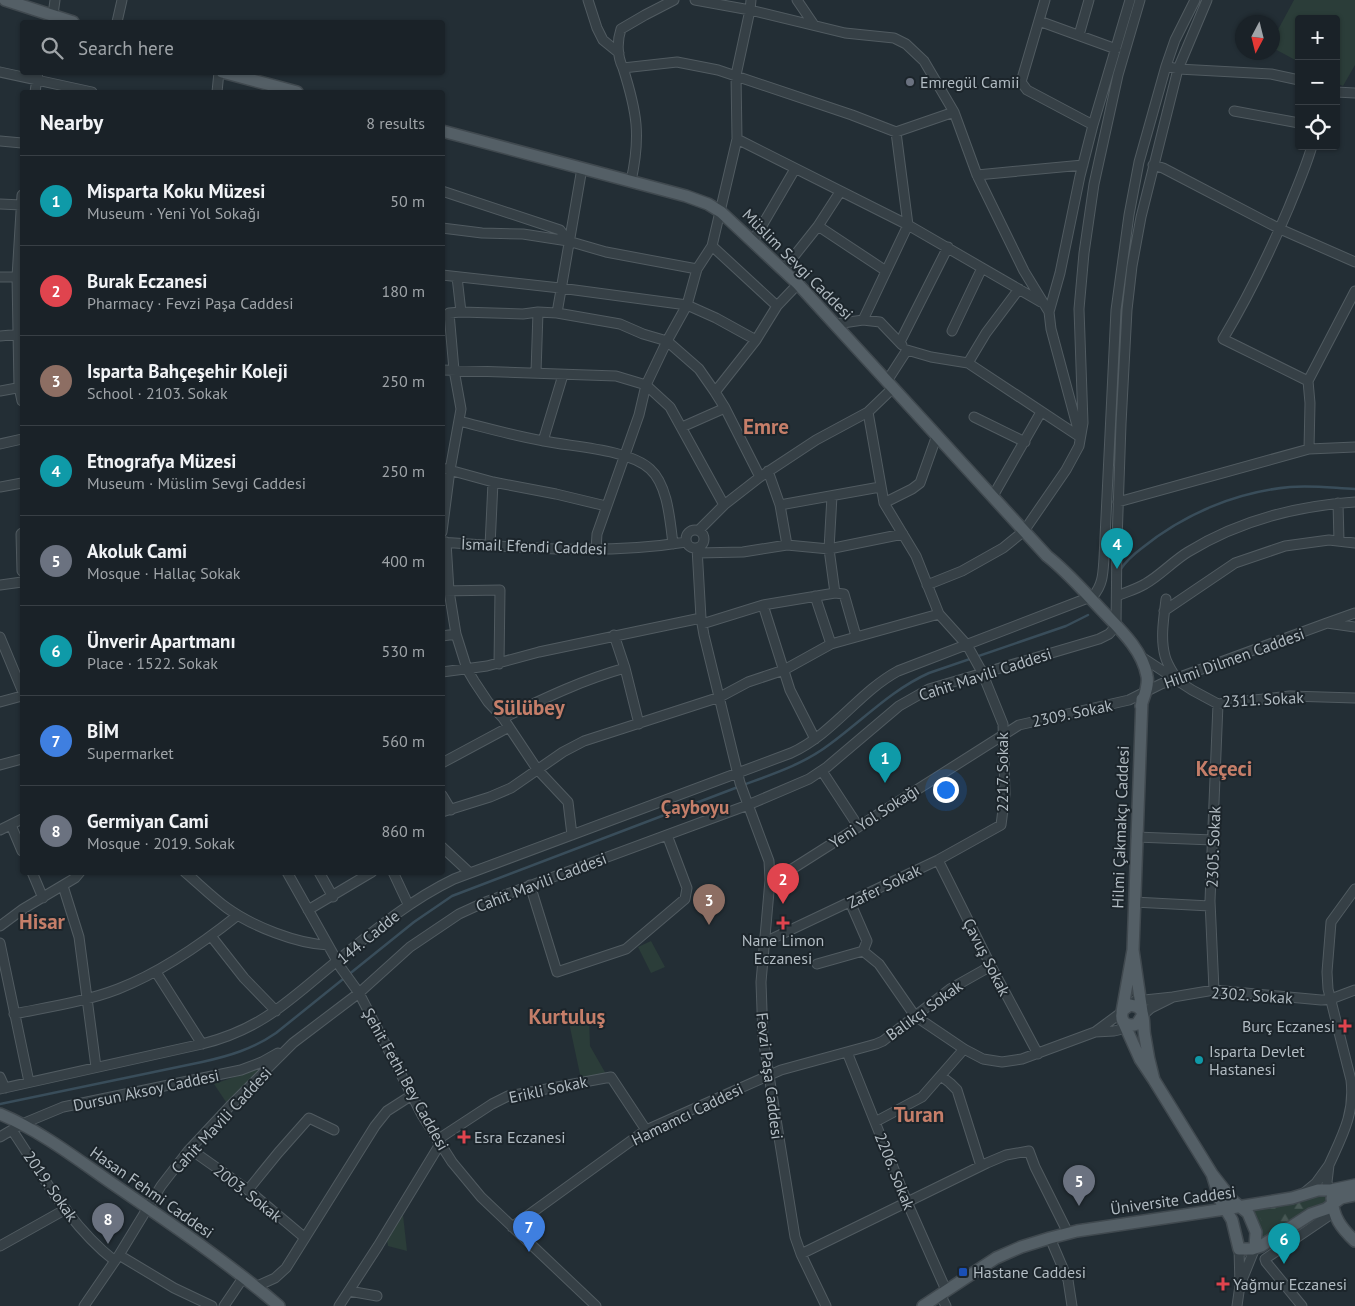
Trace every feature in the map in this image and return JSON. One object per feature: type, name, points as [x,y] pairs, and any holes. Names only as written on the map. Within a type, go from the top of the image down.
[{"type":"main road","points":[[5,0],[53,19]]},
{"type":"main road","points":[[232,75],[289,90]]},
{"type":"main road","name":"Müslim Sevgi Caddesi","points":[[445,132],[692,198],[708,204],[721,212],[784,270],[836,324],[1047,556],[1062,578],[1087,600],[1114,629],[1134,659],[1141,681],[1143,697]]},
{"type":"main road","name":"Müslim Sevgi Caddesi","points":[[1114,629],[1128,638],[1139,655],[1147,676],[1143,697]]},
{"type":"main road","name":"Hilmi Çakmakçı Caddesi","points":[[1143,697],[1133,950],[1126,1018],[1140,1059],[1212,1174],[1233,1201],[1246,1210],[1255,1226],[1255,1248]]},
{"type":"main road","name":"Hilmi Çakmakçı Caddesi","points":[[1133,950],[1144,1037],[1154,1080]]},
{"type":"main road","points":[[1133,1005],[1142,1014],[1140,1022],[1126,1018],[1133,1005]]},
{"type":"main road","name":"Hasan Fehmi Caddesi","points":[[0,1114],[16,1125],[60,1147],[148,1207],[279,1306]]},
{"type":"main road","points":[[1212,1174],[1220,1200],[1232,1220],[1239,1249],[1255,1248],[1264,1245],[1311,1214],[1331,1213]]},
{"type":"main road","name":"Üniversite Caddesi","points":[[923,1306],[996,1258],[1021,1247],[1068,1233],[1225,1210],[1302,1195],[1318,1190],[1355,1186]]},
{"type":"main road","points":[[1329,1190],[1332,1197],[1331,1213],[1355,1241]]},
{"type":"main road","points":[[1331,1213],[1341,1198],[1355,1195]]},
{"type":"street","points":[[53,19],[56,0]]},
{"type":"street","points":[[117,20],[122,0]]},
{"type":"street","points":[[588,0],[603,40],[619,53]]},
{"type":"street","points":[[631,181],[636,156],[638,130],[631,94],[620,62],[618,39],[621,29],[645,14],[674,0]]},
{"type":"street","points":[[695,0],[750,10],[845,33],[894,38],[906,44],[924,61],[954,112],[977,175],[1024,271],[1049,312],[1051,329],[1080,437]]},
{"type":"street","points":[[596,550],[597,534],[639,415],[646,385],[687,305],[697,269],[712,246],[737,138],[736,75],[751,0]]},
{"type":"street","points":[[798,0],[814,25]]},
{"type":"street","points":[[805,0],[814,25]]},
{"type":"street","points":[[1045,0],[1021,82],[1027,90],[1093,125]]},
{"type":"street","points":[[1079,36],[1089,0]]},
{"type":"street","points":[[1049,312],[1060,273],[1093,125],[1130,0]]},
{"type":"street","points":[[928,585],[962,571],[1003,548],[1024,531],[1066,470],[1079,446],[1083,422],[1079,309],[1084,253],[1094,184],[1118,75],[1140,0]]},
{"type":"street","points":[[1087,600],[1099,589],[1102,583],[1116,310],[1120,275],[1140,162],[1166,66],[1175,40],[1194,0]]},
{"type":"street","points":[[1114,629],[1117,596],[1118,502],[1127,310],[1132,266],[1153,165],[1178,69],[1207,0]]},
{"type":"street","points":[[1038,21],[1116,49]]},
{"type":"street","points":[[623,68],[677,62],[718,70],[852,115],[896,132],[954,112]]},
{"type":"street","points":[[1166,66],[1178,69],[1271,74],[1295,79]]},
{"type":"street","points":[[0,72],[20,74]]},
{"type":"street","points":[[217,90],[220,75]]},
{"type":"street","points":[[35,90],[37,76],[85,90]]},
{"type":"street","points":[[1340,92],[1355,93]]},
{"type":"street","points":[[1234,111],[1295,122]]},
{"type":"street","points":[[863,320],[908,225],[896,132]]},
{"type":"street","points":[[737,138],[908,225],[1044,303]]},
{"type":"street","points":[[0,141],[20,143]]},
{"type":"street","points":[[1308,382],[1223,339],[1237,316],[1280,229],[1311,150]]},
{"type":"street","points":[[977,175],[1083,165]]},
{"type":"street","points":[[1153,165],[1163,168],[1280,229],[1355,262]]},
{"type":"street","points":[[558,313],[560,288],[582,168]]},
{"type":"street","points":[[753,241],[795,169]]},
{"type":"street","points":[[445,192],[560,230],[568,241]]},
{"type":"street","points":[[784,270],[818,226],[840,192]]},
{"type":"street","points":[[0,204],[20,202]]},
{"type":"street","points":[[818,226],[886,271]]},
{"type":"street","points":[[445,228],[482,233],[523,234],[568,241],[606,252],[697,269]]},
{"type":"street","points":[[712,246],[777,306]]},
{"type":"street","points":[[900,342],[948,247]]},
{"type":"street","points":[[952,331],[982,268]]},
{"type":"street","points":[[445,275],[687,305],[716,318],[756,340]]},
{"type":"street","points":[[0,277],[20,277],[20,334],[0,336]]},
{"type":"street","points":[[457,277],[461,312]]},
{"type":"street","points":[[715,392],[756,340],[777,306],[798,284]]},
{"type":"street","points":[[968,363],[986,333],[1019,289]]},
{"type":"street","points":[[1309,449],[1310,403],[1308,382],[1355,291]]},
{"type":"street","points":[[536,372],[538,312]]},
{"type":"street","points":[[445,485],[446,469],[459,421],[460,409],[446,313],[558,313],[620,324],[643,334],[667,341],[699,369],[725,408],[780,505],[787,545]]},
{"type":"street","points":[[836,324],[863,320],[880,322],[908,350],[931,357],[968,363],[1080,437]]},
{"type":"street","points":[[903,534],[829,549],[787,545],[743,552],[698,551],[690,547],[686,542],[686,536],[690,531],[699,530],[724,505],[764,474],[816,440],[868,412],[890,384],[908,350]]},
{"type":"street","points":[[445,370],[616,376],[646,385],[670,407],[724,505]]},
{"type":"street","points":[[543,441],[563,375]]},
{"type":"street","points":[[0,391],[20,387]]},
{"type":"street","points":[[682,427],[725,408]]},
{"type":"street","points":[[447,811],[511,788],[563,752],[584,741],[720,697],[748,682],[784,670],[831,644],[939,614],[916,556],[884,503],[868,412]]},
{"type":"street","points":[[993,496],[1042,412]]},
{"type":"street","points":[[974,417],[1025,442]]},
{"type":"street","points":[[459,421],[543,441],[625,455],[650,469],[658,481],[667,503],[673,544]]},
{"type":"street","points":[[884,503],[912,489],[920,482],[937,435]]},
{"type":"street","points":[[0,444],[20,439]]},
{"type":"street","points":[[1118,502],[1309,449],[1355,447]]},
{"type":"street","points":[[446,469],[493,482],[606,506]]},
{"type":"street","points":[[490,546],[493,482]]},
{"type":"street","points":[[0,487],[20,483]]},
{"type":"street","points":[[780,505],[880,487]]},
{"type":"street","points":[[832,496],[829,549],[835,593]]},
{"type":"street","points":[[1117,596],[1146,584],[1175,560],[1229,529],[1269,515],[1338,503],[1355,502]]},
{"type":"street","points":[[1338,503],[1339,541]]},
{"type":"street","points":[[698,551],[704,540],[703,534],[699,530]]},
{"type":"street","points":[[1164,611],[1235,563],[1285,546],[1329,540],[1355,542]]},
{"type":"street","name":"İsmail Efendi Caddesi","points":[[445,542],[554,550],[596,550],[686,542]]},
{"type":"street","name":"Fevzi Paşa Caddesi","points":[[698,551],[701,621],[739,778],[746,801],[767,852],[770,880],[761,1001],[763,1038],[792,1222],[801,1254],[826,1306]]},
{"type":"street","points":[[445,566],[446,591],[456,634],[467,669],[488,702],[503,718],[537,769],[568,802],[572,835]]},
{"type":"street","points":[[0,585],[20,582]]},
{"type":"street","points":[[446,591],[500,590],[499,664]]},
{"type":"street","points":[[445,672],[499,664],[539,652],[614,635],[701,621],[763,605],[835,593],[844,594],[856,636]]},
{"type":"street","points":[[815,596],[831,644]]},
{"type":"street","points":[[1166,599],[1164,611],[1164,650],[1176,679]]},
{"type":"street","name":"144. Cadde","points":[[2,1089],[202,1044],[228,1036],[264,1020],[339,964],[408,904],[440,885],[572,835],[739,778],[792,753],[815,739],[892,674],[968,647],[1087,600]]},
{"type":"street","points":[[763,605],[790,690],[815,739]]},
{"type":"street","name":"Hilmi Dilmen Caddesi","points":[[1143,697],[1176,679],[1355,613]]},
{"type":"street","name":"2217. Sokak","points":[[939,614],[968,647],[980,669],[1003,724],[1005,794],[1001,825]]},
{"type":"street","name":"Hilmi Dilmen Caddesi","points":[[1327,624],[1355,627]]},
{"type":"street","name":"Cahit Mavili Caddesi","points":[[84,1306],[117,1258],[161,1186],[190,1149],[230,1106],[292,1043],[410,947],[459,914],[477,905],[667,835],[746,801],[809,779],[822,771],[908,700],[929,689],[980,669],[1099,639],[1114,629]]},
{"type":"street","points":[[445,636],[456,634]]},
{"type":"street","points":[[614,635],[625,668],[639,724]]},
{"type":"street","points":[[0,637],[20,678]]},
{"type":"street","name":"2311. Sokak","points":[[1139,655],[1192,690],[1218,704],[1290,696],[1355,698]]},
{"type":"street","points":[[503,718],[552,694],[597,676],[625,668]]},
{"type":"street","points":[[0,702],[20,697]]},
{"type":"street","name":"2309. Sokak","points":[[1003,734],[1019,725],[1143,697]]},
{"type":"street","name":"2305. Sokak","points":[[1214,990],[1210,906],[1218,704]]},
{"type":"street","points":[[445,761],[509,727]]},
{"type":"street","name":"Yeni Yol Sokağı","points":[[770,880],[792,869],[1003,734]]},
{"type":"street","points":[[0,765],[20,760]]},
{"type":"street","points":[[822,771],[858,826]]},
{"type":"street","points":[[0,830],[20,820]]},
{"type":"street","points":[[11,825],[20,846]]},
{"type":"street","name":"Zafer Sokak","points":[[765,942],[938,860],[1001,825]]},
{"type":"street","points":[[530,885],[557,972],[626,949],[684,901],[687,888],[667,835]]},
{"type":"street","points":[[1136,837],[1213,840]]},
{"type":"street","points":[[445,850],[470,873]]},
{"type":"street","name":"Çavuş Sokak","points":[[938,860],[1038,1054]]},
{"type":"street","points":[[33,875],[43,898]]},
{"type":"street","points":[[0,926],[76,875]]},
{"type":"street","points":[[188,875],[224,906],[238,915],[281,935],[311,944],[328,945]]},
{"type":"street","name":"Şehit Fethi Bey Caddesi","points":[[289,875],[339,964],[356,990],[439,1142],[467,1182],[596,1306]]},
{"type":"street","points":[[321,875],[333,897]]},
{"type":"street","points":[[308,910],[333,897],[367,875]]},
{"type":"street","points":[[394,875],[408,904]]},
{"type":"street","points":[[62,886],[79,937],[96,1067]]},
{"type":"street","points":[[1302,1195],[1312,1187],[1329,1166],[1350,1117],[1353,1097],[1351,1080],[1331,999],[1327,972],[1331,922],[1355,889]]},
{"type":"street","points":[[817,964],[862,951],[867,941],[850,902]]},
{"type":"street","points":[[1134,902],[1210,906]]},
{"type":"street","points":[[14,1014],[87,999],[118,989],[156,972],[211,936],[238,915]]},
{"type":"street","points":[[211,936],[244,978],[276,1011]]},
{"type":"street","points":[[0,943],[29,1082]]},
{"type":"street","points":[[862,951],[883,969],[915,1016],[964,1049],[983,1059],[1002,1062],[1020,1060],[1095,1032],[1126,1018]]},
{"type":"street","name":"Balıkçı Sokak","points":[[768,1075],[790,1066],[883,1041],[950,989],[991,966]]},
{"type":"street","points":[[156,972],[202,1044]]},
{"type":"street","name":"2302. Sokak","points":[[1095,1032],[1126,1018],[1130,1003],[1139,999],[1214,990],[1314,1000],[1331,999]]},
{"type":"street","points":[[1331,999],[1355,990]]},
{"type":"street","name":"2302. Sokak","points":[[1142,1014],[1173,996]]},
{"type":"street","name":"Dursun Aksoy Caddesi","points":[[0,1137],[16,1125],[75,1104],[241,1070],[262,1062],[292,1043]]},
{"type":"street","points":[[875,1122],[922,1097],[964,1049]]},
{"type":"street","name":"2206. Sokak","points":[[847,1052],[943,1292],[946,1306]]},
{"type":"street","name":"Hamamcı Caddesi","points":[[512,1227],[646,1130],[768,1075]]},
{"type":"street","name":"Erikli Sokak","points":[[439,1142],[492,1104],[508,1096],[611,1076],[646,1130]]},
{"type":"street","points":[[941,1076],[956,1090],[981,1166]]},
{"type":"street","points":[[0,1077],[2,1089]]},
{"type":"street","points":[[255,1287],[275,1278],[283,1271],[374,1126],[387,1112],[412,1095]]},
{"type":"street","points":[[248,1190],[309,1118],[334,1130]]},
{"type":"street","name":"2019. Sokak","points":[[16,1125],[66,1209],[92,1241],[117,1258],[212,1306]]},
{"type":"street","points":[[339,1306],[378,1246],[439,1142]]},
{"type":"street","name":"2003. Sokak","points":[[190,1149],[248,1190],[305,1238]]},
{"type":"street","points":[[801,1254],[981,1166],[1006,1156],[1029,1151],[1068,1233]]},
{"type":"street","points":[[1329,1166],[1327,1182],[1329,1190]]},
{"type":"street","points":[[0,1246],[66,1209]]},
{"type":"street","points":[[1302,1306],[1265,1260],[1266,1257],[1331,1213]]},
{"type":"street","points":[[1050,1238],[1068,1280],[1072,1306]]},
{"type":"street","name":"Hilmi Çakmakçı Caddesi","points":[[1240,1285],[1255,1248]]},
{"type":"street","name":"Hilmi Çakmakçı Caddesi","points":[[1237,1306],[1240,1285],[1239,1249]]},
{"type":"street","points":[[224,1306],[243,1278]]},
{"type":"street","points":[[348,1291],[377,1296]]},
{"type":"green space","points":[[1294,0],[1355,0],[1355,65],[1343,86],[1340,85],[1340,15],[1295,15],[1295,60],[1280,52],[1280,26]]},
{"type":"green space","points":[[651,941],[665,967],[651,973],[638,947]]},
{"type":"green space","points":[[568,1018],[589,1018],[590,1046],[606,1074],[581,1079]]},
{"type":"green space","points":[[263,1067],[226,1102],[214,1084]]},
{"type":"green space","points":[[1319,1193],[1326,1195],[1328,1201],[1262,1242],[1252,1209]]},
{"type":"green space","points":[[1310,1200],[1312,1206],[1284,1223],[1265,1226],[1260,1218],[1262,1210]]},
{"type":"green space","points":[[403,1215],[407,1251],[388,1246],[387,1240]]},
{"type":"waterway","points":[[1120,570],[1136,553],[1175,525],[1193,515],[1231,500],[1250,494],[1290,487],[1314,486],[1355,489]]},
{"type":"waterway","points":[[743,785],[788,768],[820,751],[902,688],[929,673],[1066,626],[1088,615]]},
{"type":"waterway","points":[[0,1104],[202,1062],[250,1048],[276,1033],[414,922],[452,896],[738,787]]},
{"type":"place","name":"Emregül Camii","points":[[910,82]]},
{"type":"place","name":"Etnografya Müzesi","points":[[1117,569]]},
{"type":"place","name":"Misparta Koku Müzesi","points":[[885,783]]},
{"type":"place","name":"Burak Eczanesi","points":[[783,904]]},
{"type":"place","name":"Nane Limon Eczanesi","points":[[783,923]]},
{"type":"place","name":"Isparta Bahçeşehir Koleji","points":[[709,925]]},
{"type":"place","name":"Burç Eczanesi","points":[[1345,1026]]},
{"type":"place","name":"Isparta Devlet Hastanesi","points":[[1199,1060]]},
{"type":"place","name":"Esra Eczanesi","points":[[464,1137]]},
{"type":"place","name":"Akoluk Cami","points":[[1079,1206]]},
{"type":"place","name":"Germiyan Cami","points":[[108,1244]]},
{"type":"place","name":"BİM","points":[[529,1252]]},
{"type":"place","name":"Ünverir Apartmanı","points":[[1284,1264]]},
{"type":"place","name":"Hastane Caddesi","points":[[963,1272]]},
{"type":"place","name":"Yağmur Eczanesi","points":[[1223,1284]]},
{"type":"district","name":"Emre","points":[[766,426]]},
{"type":"district","name":"Sülübey","points":[[529,707]]},
{"type":"district","name":"Keçeci","points":[[1224,768]]},
{"type":"district","name":"Çayboyu","points":[[695,807]]},
{"type":"district","name":"Hisar","points":[[42,921]]},
{"type":"district","name":"Kurtuluş","points":[[567,1016]]},
{"type":"district","name":"Turan","points":[[919,1114]]}]
